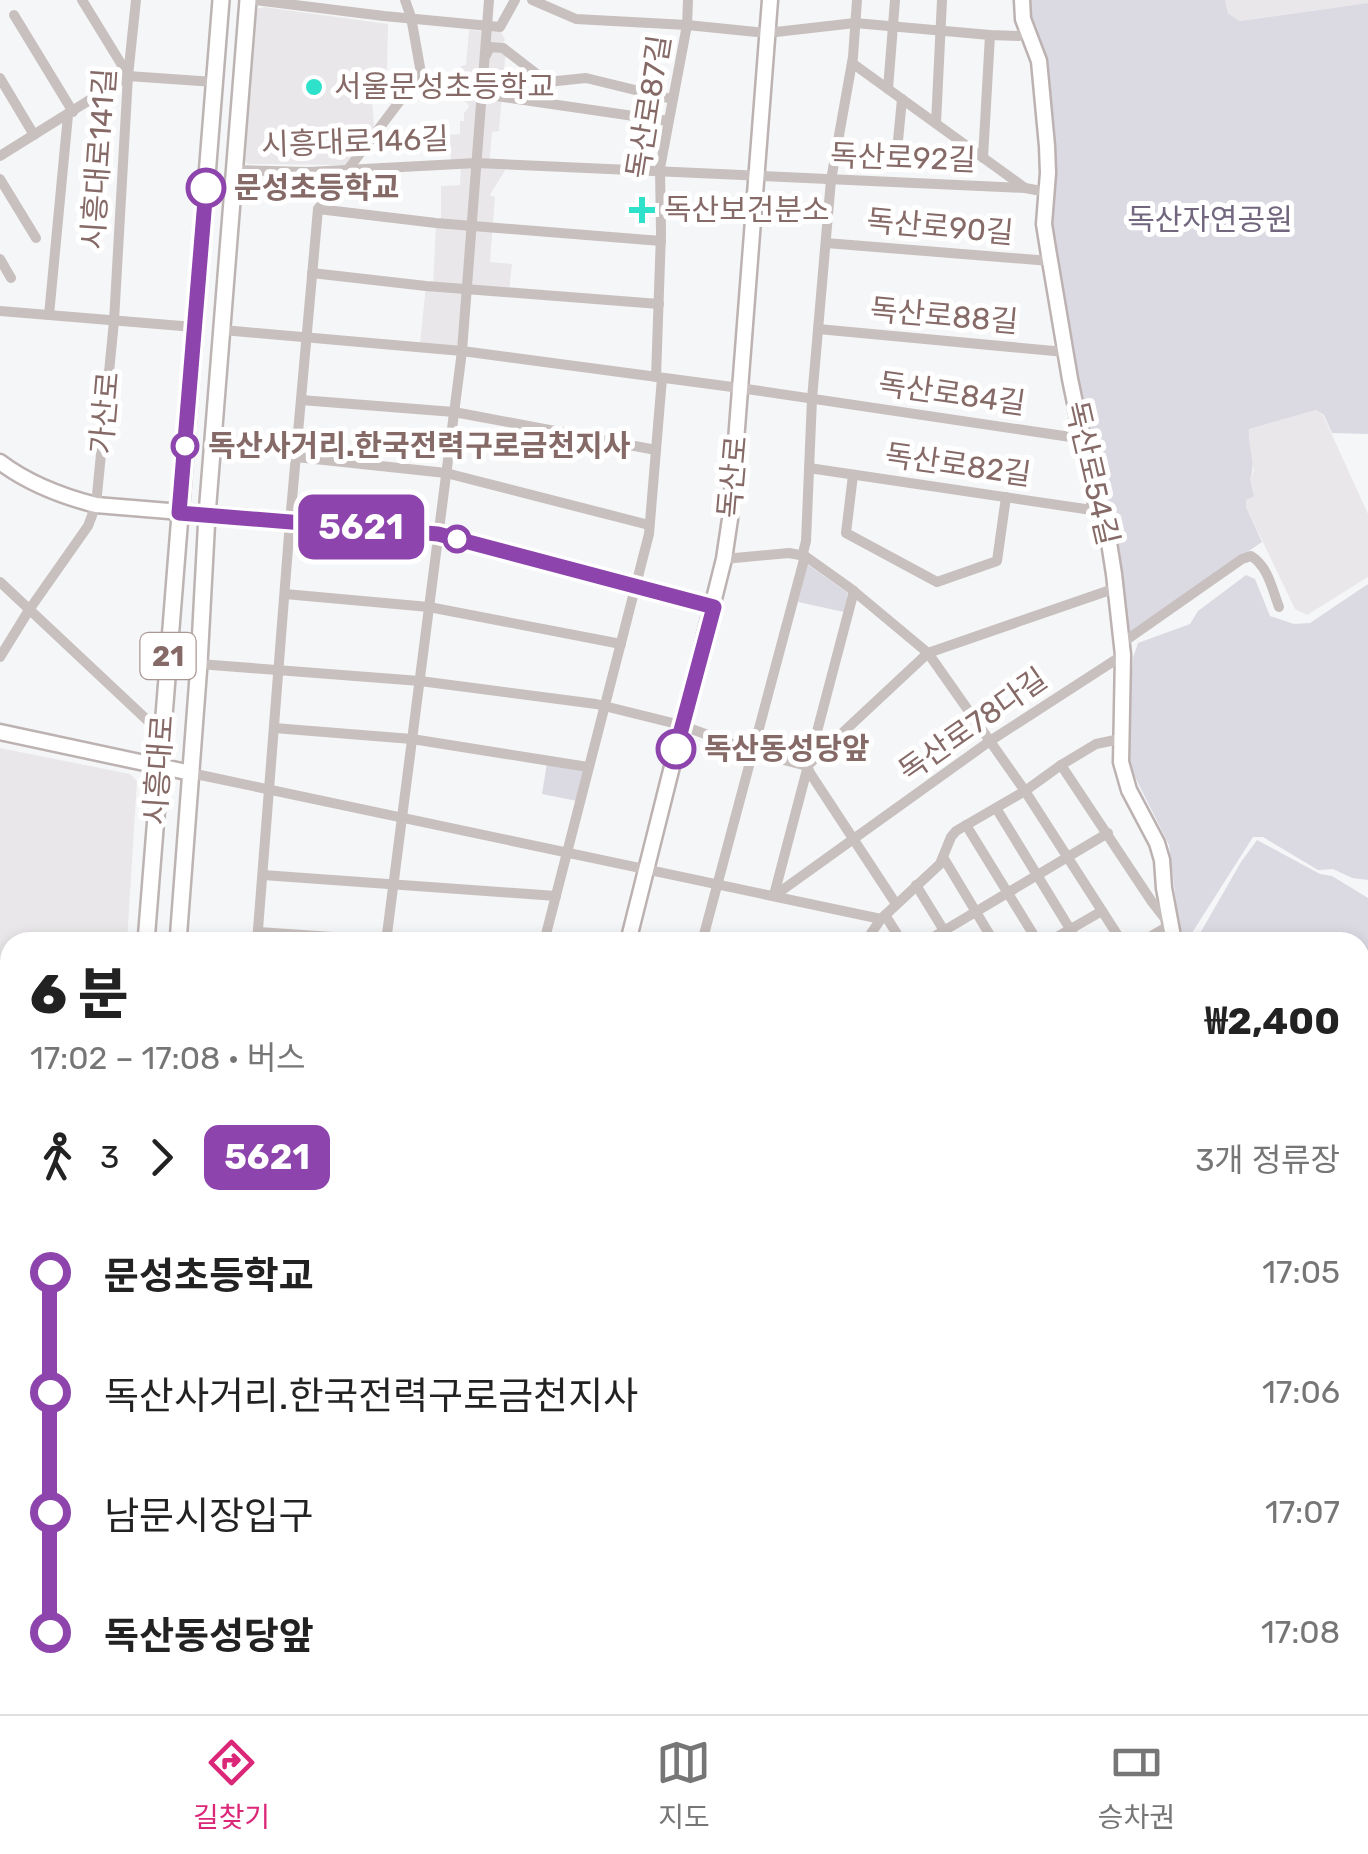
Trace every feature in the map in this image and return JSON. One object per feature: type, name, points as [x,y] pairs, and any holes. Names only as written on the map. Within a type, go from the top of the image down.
[{"type":"main road","name":"시흥대로","points":[[147,932],[220,0]]},
{"type":"main road","name":"시흥대로","points":[[179,932],[207,515],[252,0]]},
{"type":"main road","name":"독산로","points":[[631,932],[714,607],[730,519],[770,0]]},
{"type":"main road","name":"독산로54길","points":[[1022,0],[1022,18],[1040,61],[1046,146],[1044,224],[1050,262],[1065,352],[1095,499],[1107,530],[1116,588],[1122,649],[1120,739],[1124,776],[1162,860],[1172,932]]},
{"type":"main road","points":[[0,462],[50,490],[96,505],[438,534],[714,607]]},
{"type":"main road","points":[[0,732],[191,773]]},
{"type":"street","points":[[82,0],[128,76]]},
{"type":"street","name":"시흥대로141길","points":[[114,321],[136,0]]},
{"type":"street","points":[[252,0],[500,27],[515,0]]},
{"type":"street","points":[[258,932],[318,209],[421,73],[404,0]]},
{"type":"street","points":[[388,932],[462,351],[488,0]]},
{"type":"street","points":[[532,0],[576,19],[767,33],[855,23],[990,35],[1018,36],[1027,30]]},
{"type":"street","name":"독산로87길","points":[[649,525],[659,378],[660,172],[688,0]]},
{"type":"street","points":[[705,932],[805,556],[812,399],[831,180],[852,63],[857,0]]},
{"type":"street","points":[[888,89],[894,0]]},
{"type":"street","points":[[936,123],[942,0]]},
{"type":"street","points":[[14,15],[70,113],[49,315]]},
{"type":"street","points":[[983,158],[990,35]]},
{"type":"street","points":[[485,57],[490,47],[504,48],[547,82],[586,78],[672,99]]},
{"type":"street","points":[[852,63],[1025,188]]},
{"type":"street","points":[[0,156],[128,76],[214,82]]},
{"type":"street","points":[[0,78],[34,135]]},
{"type":"street","points":[[482,94],[668,120]]},
{"type":"street","points":[[897,151],[902,99]]},
{"type":"street","name":"시흥대로146길","points":[[235,170],[308,172],[476,163],[660,172]]},
{"type":"street","name":"독산로92길","points":[[660,172],[1047,192]]},
{"type":"street","points":[[0,179],[36,238]]},
{"type":"street","points":[[318,209],[661,241]]},
{"type":"street","name":"독산로90길","points":[[826,243],[1050,262]]},
{"type":"street","points":[[0,259],[12,278]]},
{"type":"street","points":[[312,273],[658,304]]},
{"type":"street","points":[[0,311],[194,328]]},
{"type":"street","name":"가산로","points":[[0,657],[88,526],[96,505],[114,321]]},
{"type":"street","name":"독산로88길","points":[[818,329],[1065,352]]},
{"type":"street","name":"독산로84길","points":[[223,330],[462,351],[1084,439]]},
{"type":"street","points":[[301,400],[454,412],[656,450]]},
{"type":"street","points":[[296,457],[446,473],[649,525],[547,932]]},
{"type":"street","name":"독산로82길","points":[[809,468],[1099,508]]},
{"type":"street","points":[[853,475],[846,533],[937,582],[997,561],[1006,497]]},
{"type":"street","points":[[724,559],[788,553],[805,556],[928,653],[1026,791],[1116,932]]},
{"type":"street","name":"독산로78다길","points":[[774,896],[1242,559],[1252,556],[1264,567],[1279,607]]},
{"type":"street","points":[[0,582],[162,734]]},
{"type":"street","points":[[808,766],[928,653],[1116,588]]},
{"type":"street","points":[[774,896],[854,591]]},
{"type":"street","points":[[285,594],[429,607],[621,644]]},
{"type":"street","points":[[199,664],[420,681],[605,706],[681,725],[753,752],[808,766]]},
{"type":"street","points":[[274,728],[412,739],[588,767]]},
{"type":"street","points":[[872,932],[937,867],[951,837],[966,825],[1096,744],[1120,739]]},
{"type":"street","points":[[1061,765],[1170,926],[1159,932]]},
{"type":"street","points":[[808,766],[896,904]]},
{"type":"street","points":[[191,773],[883,917],[894,932]]},
{"type":"street","points":[[996,808],[1072,932]]},
{"type":"street","points":[[966,825],[1032,932]]},
{"type":"street","points":[[916,885],[944,931],[1108,833]]},
{"type":"street","points":[[943,857],[988,932]]},
{"type":"street","points":[[263,874],[556,896]]},
{"type":"street","points":[[1065,932],[1102,911]]},
{"type":"shaded area","points":[[1225,0],[1368,3],[1238,21],[1228,13]]},
{"type":"shaded area","name":"서울문성초등학교","points":[[256,9],[388,24],[387,73],[372,101],[374,126],[345,165],[248,164],[242,160]]},
{"type":"shaded area","points":[[469,30],[501,32],[505,40],[500,47],[509,52],[505,59],[499,131],[492,132],[489,166],[507,167],[490,195],[495,197],[490,262],[512,264],[509,292],[471,294],[466,349],[420,343],[426,286],[433,285],[441,186],[460,185],[461,165],[451,165],[450,135],[460,134],[460,121],[464,121],[469,107],[453,92],[460,84],[461,66],[466,65]]},
{"type":"shaded area","points":[[1316,410],[1323,415],[1368,514],[1368,577],[1307,615],[1295,609],[1246,507],[1246,500],[1254,495],[1250,479],[1254,471],[1247,440],[1249,429]]},
{"type":"shaded area","points":[[0,748],[130,774],[137,781],[128,932],[0,932]]},
{"type":"green space","name":"독산자연공원","points":[[1027,0],[1225,0],[1228,13],[1239,21],[1368,3],[1368,434],[1332,433],[1324,415],[1316,410],[1249,429],[1254,496],[1246,500],[1246,507],[1262,542],[1129,633],[1113,533],[1076,384],[1051,228],[1042,57]]},
{"type":"green space","points":[[807,564],[848,593],[844,612],[798,602]]},
{"type":"green space","points":[[1246,575],[1255,579],[1270,616],[1294,624],[1310,623],[1368,584],[1368,880],[1333,869],[1318,870],[1263,837],[1253,837],[1193,932],[1180,932],[1169,845],[1131,769],[1126,738],[1133,658],[1138,643],[1190,624],[1198,611]]},
{"type":"green space","points":[[547,763],[584,770],[577,801],[542,794]]},
{"type":"green space","points":[[1257,840],[1320,874],[1332,876],[1368,898],[1368,932],[1201,932]]},
{"type":"bus line","name":"5621","points":[[206,188],[179,513],[438,534],[714,607],[676,749]]},
{"type":"place","name":"서울문성초등학교","points":[[314,87]]},
{"type":"place","name":"문성초등학교","points":[[206,188]]},
{"type":"place","name":"독산보건분소","points":[[642,210]]},
{"type":"place","name":"독산사거리.한국전력구로금천지사","points":[[185,446]]},
{"type":"place","name":"독산동성당앞","points":[[676,749]]}]
